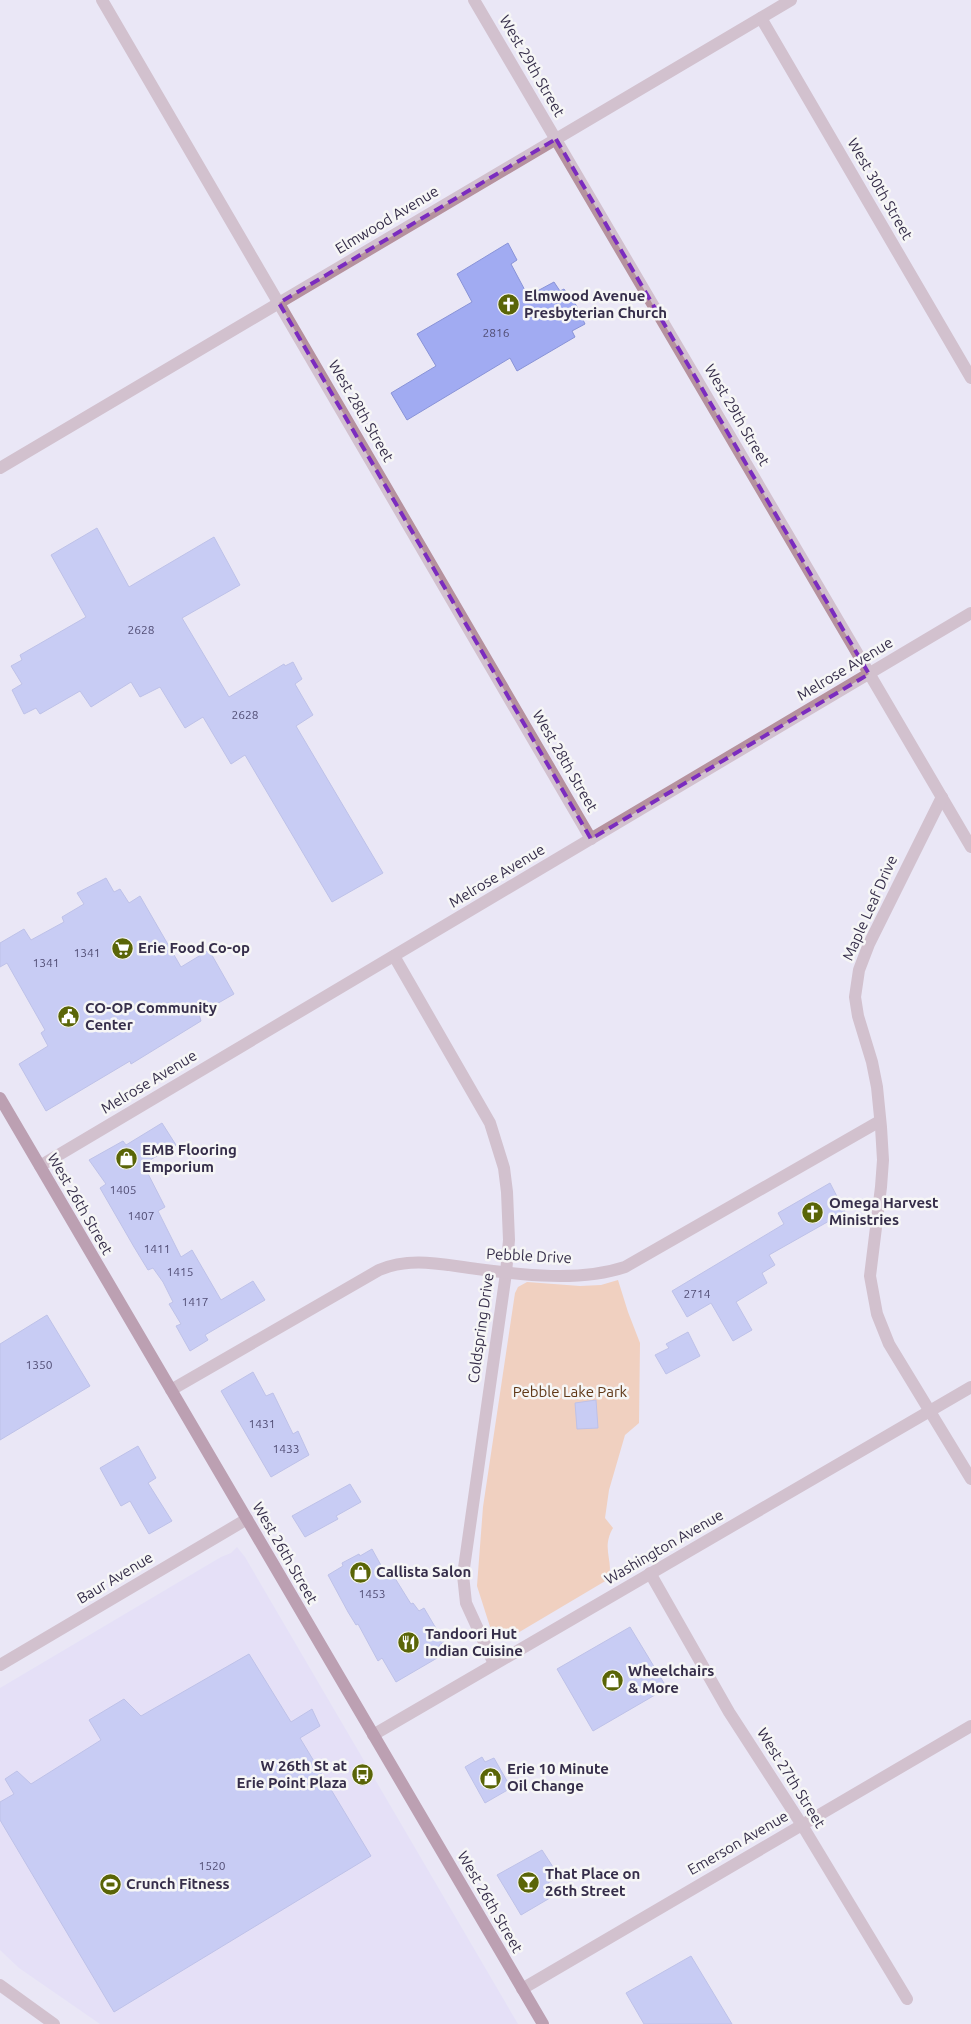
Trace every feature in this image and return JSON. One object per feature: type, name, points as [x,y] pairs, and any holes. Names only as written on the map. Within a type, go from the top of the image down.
[{"type":"main road","name":"West 26th Street","points":[[0,1098],[543,2024]]},
{"type":"street","name":"West 28th Street","points":[[102,0],[591,839]]},
{"type":"street","name":"West 29th Street","points":[[474,0],[971,847]]},
{"type":"street","name":"Elmwood Avenue","points":[[0,467],[279,304],[790,0]]},
{"type":"street","name":"West 30th Street","points":[[760,18],[971,378]]},
{"type":"street","name":"Melrose Avenue","points":[[40,1166],[971,613]]},
{"type":"street","name":"Maple Leaf Drive","points":[[931,1411],[885,1335],[877,1314],[872,1290],[870,1276],[883,1160],[877,1087],[872,1062],[856,1008],[856,984],[869,944],[942,797]]},
{"type":"street","name":"Coldspring Drive","points":[[394,956],[479,1103],[493,1131],[504,1168],[509,1240],[506,1273],[463,1575],[466,1603],[494,1664]]},
{"type":"street","name":"Pebble Drive","points":[[171,1390],[379,1270],[391,1265],[417,1262],[506,1273],[582,1275],[605,1273],[625,1267],[880,1121]]},
{"type":"street","name":"Washington Avenue","points":[[373,1735],[971,1387]]},
{"type":"street","points":[[931,1411],[971,1479]]},
{"type":"street","name":"Baur Avenue","points":[[0,1665],[246,1519]]},
{"type":"street","name":"West 27th Street","points":[[650,1573],[721,1698],[802,1825],[907,1999]]},
{"type":"street","name":"Emerson Avenue","points":[[522,1989],[971,1726]]},
{"type":"street","points":[[0,1985],[54,2024]]},
{"type":"highlighted area","points":[[556,139],[869,674],[591,839],[279,303]]},
{"type":"shaded area","points":[[237,1547],[245,1557],[518,2024],[100,2024],[19,1968],[0,1950],[0,1688],[221,1557],[231,1553]]},
{"type":"green space","name":"Pebble Lake Park","points":[[618,1280],[640,1343],[639,1423],[625,1435],[609,1490],[605,1518],[613,1528],[608,1543],[610,1568],[607,1580],[511,1637],[498,1637],[492,1633],[477,1586],[483,1507],[515,1293],[518,1287],[527,1282],[580,1286],[601,1285]]},
{"type":"building","points":[[508,243],[517,260],[511,264],[528,296],[554,282],[560,291],[564,289],[576,305],[585,324],[572,331],[575,337],[517,371],[510,358],[407,420],[391,393],[436,366],[417,334],[472,302],[457,274]]},
{"type":"building","points":[[97,528],[129,587],[214,537],[240,585],[182,618],[229,697],[284,664],[285,666],[293,662],[302,679],[295,684],[313,715],[296,726],[383,873],[332,902],[245,755],[231,764],[203,717],[185,728],[160,687],[140,697],[131,682],[91,707],[80,691],[40,714],[36,708],[24,714],[12,690],[22,684],[11,666],[22,660],[20,655],[86,617],[51,555]]},
{"type":"building","points":[[106,878],[114,892],[120,889],[129,903],[140,896],[181,967],[209,950],[234,994],[199,1014],[201,1021],[131,1064],[130,1061],[46,1111],[19,1064],[48,1046],[41,1033],[45,1030],[7,963],[0,967],[0,943],[24,929],[31,940],[64,922],[62,917],[84,904],[77,893]]},
{"type":"building","points":[[162,1123],[176,1145],[143,1164],[165,1207],[158,1211],[181,1257],[192,1250],[221,1300],[253,1281],[265,1300],[205,1335],[208,1340],[190,1351],[176,1326],[181,1324],[169,1304],[173,1302],[163,1282],[153,1268],[148,1270],[134,1247],[100,1188],[106,1184],[89,1160],[123,1141],[126,1145]]},
{"type":"building","points":[[830,1183],[845,1212],[769,1255],[775,1265],[762,1273],[767,1283],[736,1302],[752,1330],[733,1341],[711,1303],[687,1317],[672,1291],[784,1224],[778,1213]]},
{"type":"building","points":[[47,1315],[90,1386],[0,1440],[0,1344]]},
{"type":"building","points":[[688,1332],[700,1356],[666,1374],[655,1355],[669,1348],[666,1344]]},
{"type":"building","points":[[253,1372],[266,1396],[273,1393],[293,1434],[298,1431],[309,1455],[271,1477],[221,1391]]},
{"type":"building","points":[[596,1400],[598,1428],[577,1429],[575,1403]]},
{"type":"building","points":[[138,1446],[156,1478],[148,1483],[172,1521],[149,1534],[130,1501],[121,1506],[100,1468]]},
{"type":"building","points":[[350,1484],[361,1502],[336,1516],[338,1519],[305,1537],[292,1516]]},
{"type":"building","points":[[372,1549],[388,1578],[393,1575],[411,1604],[413,1603],[419,1611],[424,1608],[444,1642],[439,1645],[444,1654],[396,1682],[382,1658],[378,1661],[328,1575],[343,1566],[342,1563]]},
{"type":"building","points":[[630,1627],[667,1688],[593,1731],[557,1669]]},
{"type":"building","points":[[249,1654],[291,1722],[312,1709],[320,1726],[300,1738],[371,1856],[114,2012],[0,1820],[0,1802],[14,1794],[5,1779],[17,1771],[31,1784],[101,1740],[89,1720],[124,1699],[141,1716]]},
{"type":"building","points":[[482,1757],[485,1762],[494,1758],[511,1788],[485,1803],[465,1767]]},
{"type":"building","points":[[542,1850],[553,1867],[551,1869],[555,1879],[548,1883],[555,1895],[521,1915],[497,1875]]},
{"type":"building","points":[[691,1956],[732,2024],[644,2024],[626,1993]]},
{"type":"place","name":"Elmwood Avenue Presbyterian Church","points":[[508,305]]},
{"type":"place","name":"Erie Food Co-op","points":[[122,948]]},
{"type":"place","name":"CO-OP Community Center","points":[[69,1017]]},
{"type":"place","name":"EMB Flooring Emporium","points":[[126,1159]]},
{"type":"place","name":"Omega Harvest Ministries","points":[[813,1212]]},
{"type":"place","name":"Callista Salon","points":[[360,1572]]},
{"type":"place","name":"Tandoori Hut Indian Cuisine","points":[[409,1643]]},
{"type":"place","name":"Wheelchairs & More","points":[[612,1680]]},
{"type":"place","name":"W 26th St at Erie Point Plaza","points":[[363,1775]]},
{"type":"place","name":"Erie 10 Minute Oil Change","points":[[491,1778]]},
{"type":"place","name":"That Place on 26th Street","points":[[529,1883]]},
{"type":"place","name":"Crunch Fitness","points":[[110,1884]]}]
